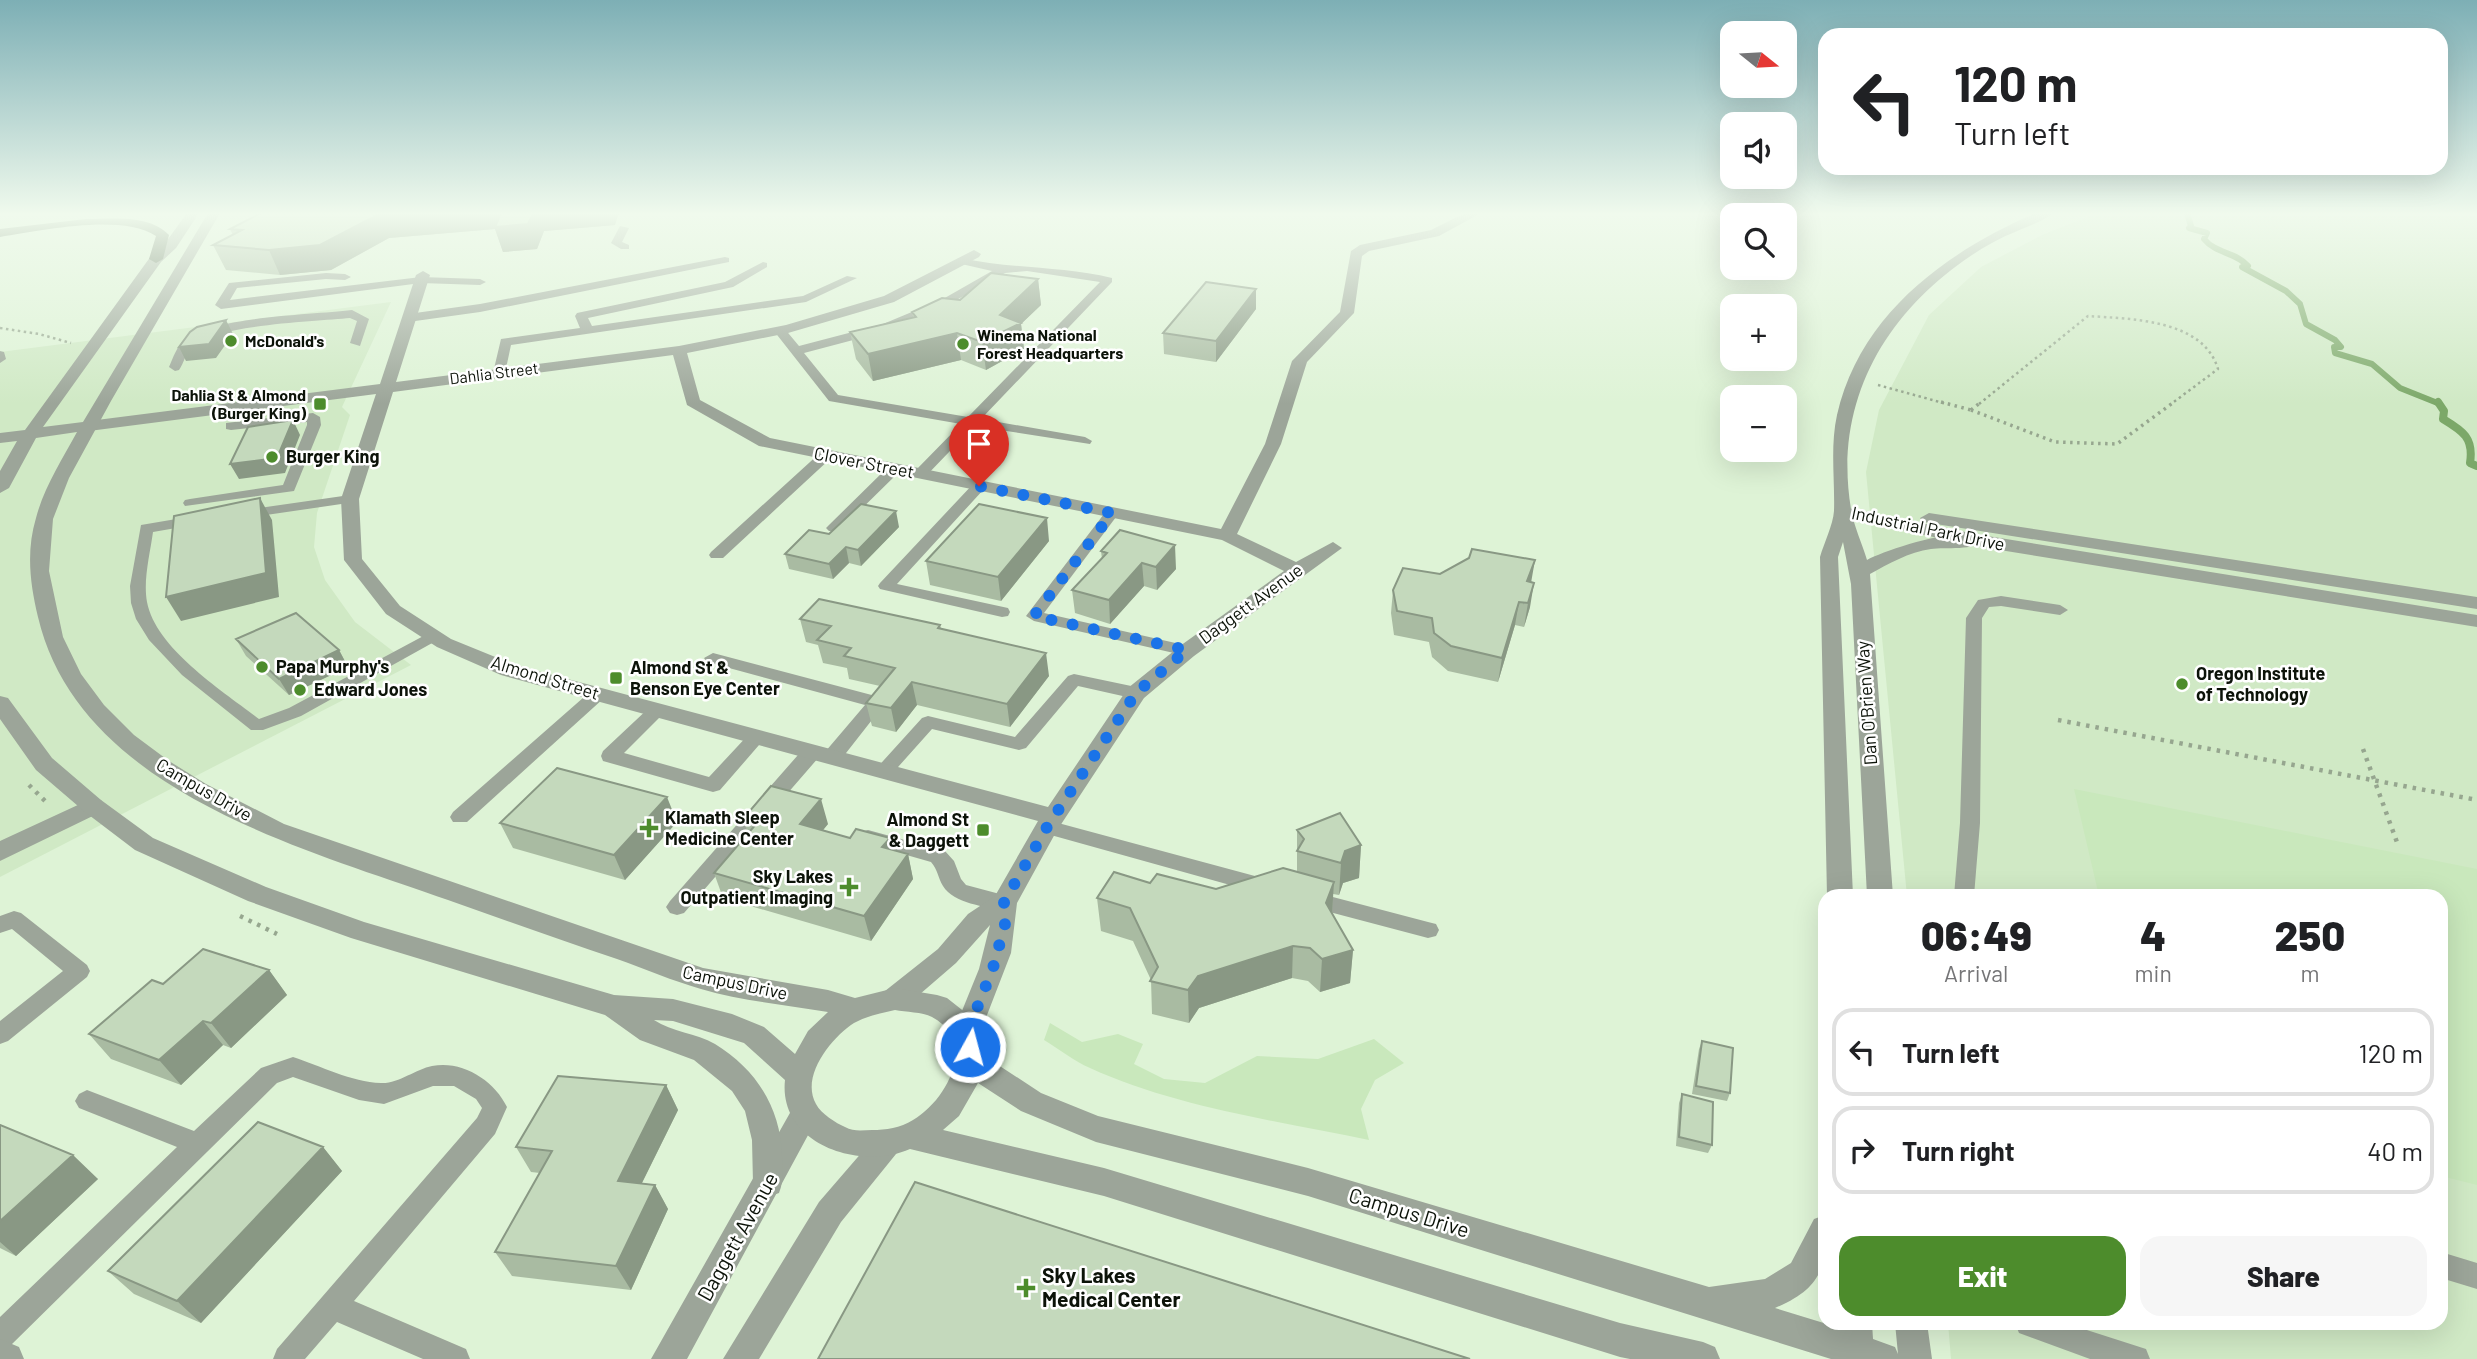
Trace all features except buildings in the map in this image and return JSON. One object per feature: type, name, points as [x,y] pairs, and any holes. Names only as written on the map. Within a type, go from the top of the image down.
[{"type":"street","points":[[0,488],[30,434],[143,276]]},
{"type":"street","name":"Campus Drive","points":[[177,276],[89,426],[47,509],[38,560],[46,617],[67,673],[113,729],[163,770],[214,800],[276,830],[703,979],[828,1001],[856,1010]]},
{"type":"street","name":"Dahlia Street","points":[[0,438],[679,350],[780,331],[889,299],[932,276]]},
{"type":"street","points":[[1227,536],[1273,444],[1300,361],[1347,313],[1353,276]]},
{"type":"street","name":"Dan O'Brien Way","points":[[1880,889],[1860,572],[1843,512],[1840,459],[1844,416],[1854,378],[1884,329],[1918,287],[1932,276]]},
{"type":"street","name":"Almond Street","points":[[422,277],[350,499],[354,559],[393,610],[435,637],[509,670],[883,771],[1051,822]]},
{"type":"street","name":"Clover Street","points":[[679,350],[693,402],[765,442],[1227,536],[1297,570]]},
{"type":"street","name":"Dan O'Brien Way","points":[[1840,889],[1829,557],[1843,512]]},
{"type":"street","name":"Industrial Park Drive","points":[[1843,512],[1975,540],[2477,621]]},
{"type":"street","name":"Industrial Park Drive","points":[[1843,512],[1934,518],[2477,603]]},
{"type":"street","points":[[1860,572],[1888,557],[1925,544],[1975,540]]},
{"type":"street","name":"Daggett Avenue","points":[[895,999],[947,956],[977,920],[1004,902],[1051,822],[1136,693],[1187,650],[1297,570],[1333,548]]},
{"type":"street","points":[[0,703],[44,764],[93,806],[144,844],[257,894],[360,931],[614,1006],[673,1010],[732,1026],[754,1035],[800,1076]]},
{"type":"street","points":[[0,852],[93,806]]},
{"type":"street","name":"Daggett Avenue","points":[[969,1047],[1005,924],[1004,902]]},
{"type":"street","points":[[740,1359],[830,1212],[898,1141],[936,1121],[953,1104],[965,1086],[969,1047],[956,1019],[941,1008],[911,999],[895,999],[856,1010],[836,1021],[819,1037],[807,1055],[800,1076],[800,1097],[805,1113],[831,1136],[855,1144],[898,1141],[1104,1182],[1631,1349],[1703,1359]]},
{"type":"street","points":[[614,1006],[650,1032],[704,1052],[742,1082],[758,1107],[767,1140],[768,1183]]},
{"type":"street","name":"Campus Drive","points":[[969,1047],[1031,1102],[1096,1129],[1308,1182],[1863,1347]]},
{"type":"street","name":"Daggett Avenue","points":[[667,1359],[805,1113]]},
{"type":"street","points":[[1706,1302],[1770,1294],[1802,1274],[1818,1243]]},
{"type":"street","points":[[1912,1330],[1914,1359]]},
{"type":"street","points":[[0,1356],[7,1359]]},
{"type":"lane","points":[[322,276],[233,285],[221,305],[422,277],[480,282]]},
{"type":"lane","points":[[334,276],[345,277]]},
{"type":"lane","points":[[408,318],[493,305],[641,276]]},
{"type":"lane","points":[[588,331],[581,316],[729,285],[744,276]]},
{"type":"lane","points":[[796,351],[887,327],[947,301],[991,276]]},
{"type":"lane","points":[[920,474],[1108,279],[1089,276]]},
{"type":"lane","points":[[499,373],[505,342],[806,299],[851,278]]},
{"type":"lane","points":[[175,367],[188,342],[214,331],[243,327],[352,314],[363,319],[356,343]]},
{"type":"lane","points":[[780,331],[834,398],[1085,442]]},
{"type":"lane","points":[[190,503],[289,488],[314,425],[313,417],[231,426]]},
{"type":"lane","points":[[717,555],[826,455]]},
{"type":"lane","points":[[834,528],[894,469]]},
{"type":"lane","points":[[979,486],[886,586],[1002,612]]},
{"type":"lane","points":[[350,499],[146,528],[138,604],[158,642],[198,680],[257,726],[295,712],[435,637]]},
{"type":"lane","points":[[1112,513],[1034,616],[1187,650]]},
{"type":"lane","points":[[1965,889],[1970,823],[1974,618],[1984,603],[2001,601],[2060,610]]},
{"type":"lane","points":[[677,907],[822,754],[877,702],[713,659]]},
{"type":"lane","points":[[883,771],[928,722],[1019,744],[1074,680],[1136,693]]},
{"type":"lane","points":[[460,817],[598,694]]},
{"type":"lane","points":[[657,710],[610,757],[713,785],[757,737]]},
{"type":"lane","points":[[1051,822],[1428,930]]},
{"type":"lane","points":[[863,836],[938,856],[947,866],[951,882],[959,891],[1004,902]]},
{"type":"lane","points":[[0,925],[14,919],[79,971],[0,1034]]},
{"type":"lane","points":[[0,1336],[269,1075],[293,1067],[359,1090],[384,1094],[433,1076],[457,1076],[484,1092],[495,1107],[486,1126],[287,1359]]},
{"type":"lane","points":[[87,1101],[198,1144]]},
{"type":"lane","points":[[2448,1267],[2477,1276]]},
{"type":"lane","points":[[333,1306],[456,1359]]},
{"type":"lane","points":[[2047,1330],[2136,1359]]},
{"type":"path","points":[[1854,378],[1971,410],[2055,442],[2117,444],[2218,369],[2211,350],[2178,331],[2143,320],[2088,316],[1971,410]]},
{"type":"path","points":[[0,328],[39,334],[77,345]]},
{"type":"path","points":[[2058,720],[2477,800]]},
{"type":"path","points":[[2363,749],[2372,780],[2398,845]]},
{"type":"shaded area","name":"Oregon Institute of Technology","points":[[1971,276],[2477,276],[2477,1359],[1951,1359],[1949,1330],[2448,1330],[2448,889],[1906,889],[1866,472],[1879,410],[1929,315]]},
{"type":"shaded area","points":[[391,302],[342,407],[350,415],[317,513],[314,547],[325,580],[355,622],[411,665],[0,877],[0,352]]},
{"type":"shaded area","points":[[2074,789],[2477,869],[2477,1185],[2448,1178],[2448,889],[2097,889]]},
{"type":"shaded area","points":[[1050,1023],[1082,1042],[1118,1034],[1143,1044],[1134,1064],[1164,1079],[1205,1083],[1257,1056],[1318,1059],[1374,1039],[1404,1063],[1375,1080],[1361,1109],[1369,1140],[1227,1112],[1123,1082],[1084,1065],[1044,1040]]},
{"type":"waterway","points":[[2259,276],[2286,291],[2300,304],[2306,324],[2335,340],[2341,347],[2334,347],[2335,353],[2372,364],[2400,388],[2439,404]]},
{"type":"waterway","points":[[2439,404],[2444,411],[2443,419],[2465,436],[2470,447],[2470,463],[2477,466]]},
{"type":"place","name":"McDonald's","points":[[231,341]]},
{"type":"place","name":"Winema National Forest Headquarters","points":[[963,344]]},
{"type":"place","name":"Dahlia St & Almond (Burger King)","points":[[320,404]]},
{"type":"place","name":"Burger King","points":[[272,457]]},
{"type":"place","name":"Papa Murphy's","points":[[262,667]]},
{"type":"place","name":"Almond St & Benson Eye Center","points":[[616,678]]},
{"type":"place","name":"Oregon Institute of Technology","points":[[2182,684]]},
{"type":"place","name":"Edward Jones","points":[[300,690]]},
{"type":"place","name":"Klamath Sleep Medicine Center","points":[[649,828]]},
{"type":"place","name":"Almond St & Daggett","points":[[983,830]]},
{"type":"place","name":"Sky Lakes Outpatient Imaging","points":[[849,887]]},
{"type":"place","name":"Sky Lakes Medical Center","points":[[1026,1288]]},
{"type":"route","points":[[970,1047],[967,1033],[993,968],[1005,924],[1004,902],[1047,827],[1136,693],[1187,650],[1034,616],[1112,513],[979,486]]}]
